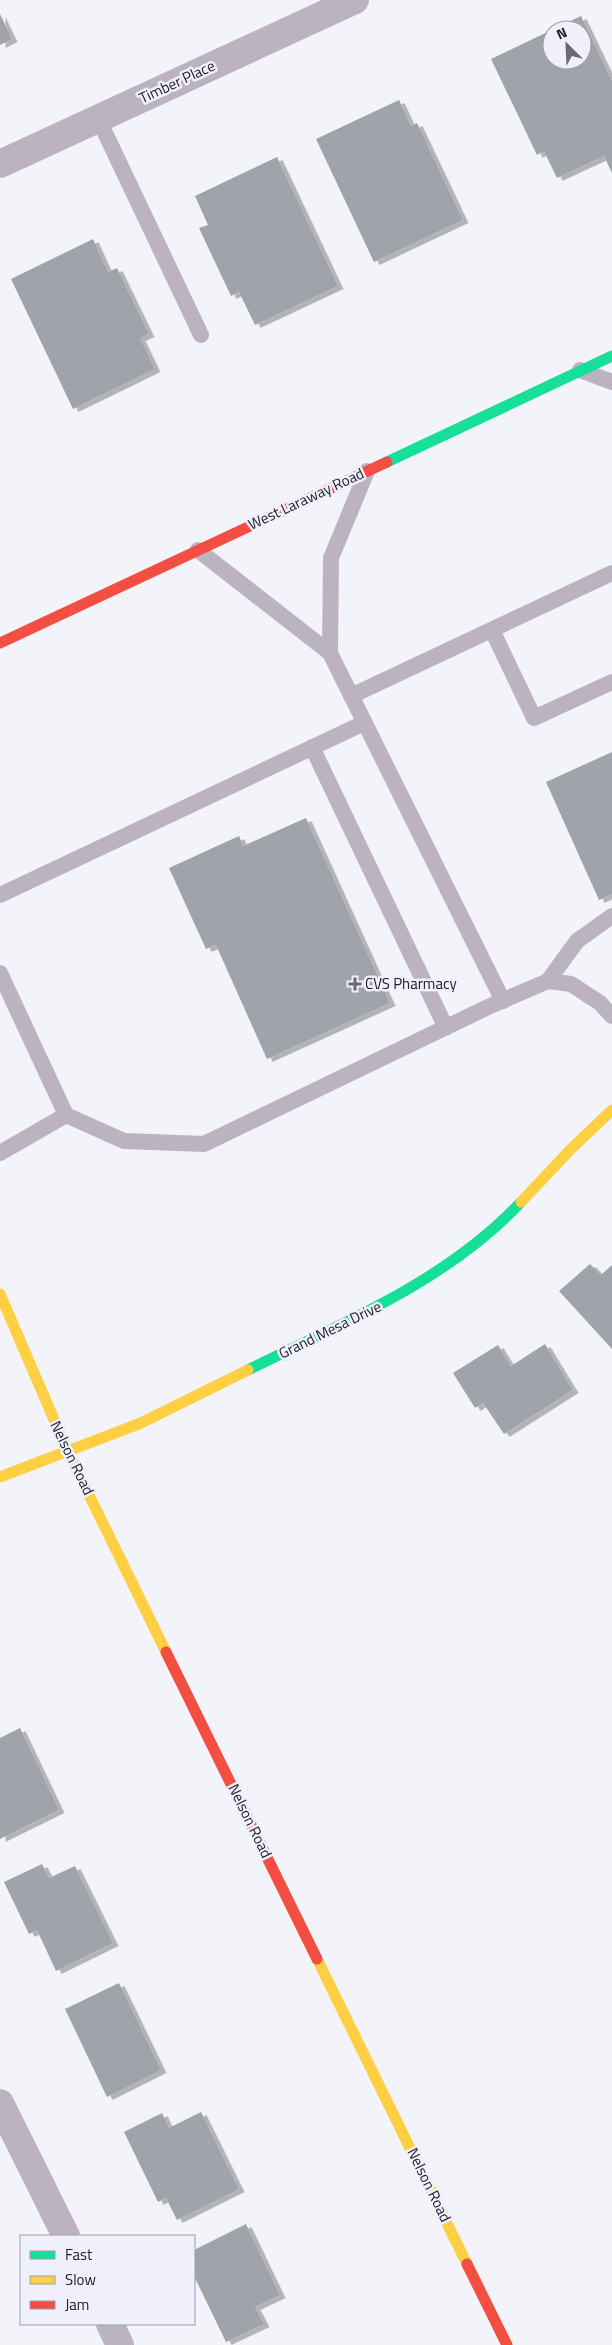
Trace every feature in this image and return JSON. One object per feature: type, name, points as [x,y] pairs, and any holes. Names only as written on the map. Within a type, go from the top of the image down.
[{"type":"street","name":"Timber Place","points":[[0,164],[355,0]]},
{"type":"street","name":"West Laraway Road","points":[[0,643],[612,356]]},
{"type":"street","name":"Grand Mesa Drive","points":[[0,1477],[141,1423],[401,1295],[496,1229],[571,1149],[612,1110]]},
{"type":"street","name":"Nelson Road","points":[[0,1294],[68,1452],[507,2345]]},
{"type":"street","points":[[0,2103],[66,2235]]},
{"type":"street","points":[[110,2325],[120,2345]]},
{"type":"lane","points":[[98,118],[201,335]]},
{"type":"lane","points":[[580,370],[612,382]]},
{"type":"lane","points":[[367,470],[331,558],[330,652],[502,1001]]},
{"type":"lane","points":[[198,550],[330,652]]},
{"type":"lane","points":[[351,696],[612,574]]},
{"type":"lane","points":[[492,630],[534,718],[612,682]]},
{"type":"lane","points":[[0,895],[364,722]]},
{"type":"lane","points":[[312,747],[446,1028]]},
{"type":"lane","points":[[0,973],[66,1115],[124,1141],[204,1144],[502,1001],[548,981],[577,941],[612,916]]},
{"type":"lane","points":[[548,981],[571,984],[600,1003],[612,1016]]},
{"type":"lane","points":[[0,1153],[66,1115]]},
{"type":"building","points":[[0,14],[12,39],[0,45]]},
{"type":"building","points":[[581,16],[583,20],[573,20]]},
{"type":"building","points":[[542,35],[542,70],[592,70],[592,39],[612,81],[612,173],[604,156],[557,178],[544,151],[537,155],[491,59]]},
{"type":"building","points":[[399,100],[411,126],[417,123],[463,220],[374,262],[316,139]]},
{"type":"building","points":[[277,157],[338,286],[255,325],[239,292],[231,296],[199,228],[208,225],[195,196]]},
{"type":"building","points":[[93,239],[108,272],[117,268],[149,334],[140,338],[155,369],[73,409],[11,279]]},
{"type":"building","points":[[612,752],[612,894],[599,900],[546,782]]},
{"type":"building","name":"CVS Pharmacy","points":[[306,818],[390,1003],[267,1059],[216,945],[206,949],[169,868],[239,836],[243,846]]},
{"type":"building","points":[[590,1264],[601,1275],[612,1265],[612,1349],[559,1291]]},
{"type":"building","points":[[545,1344],[573,1390],[504,1434],[483,1403],[475,1408],[453,1373],[498,1345],[511,1366]]},
{"type":"building","points":[[20,1728],[59,1810],[0,1839],[0,1738]]},
{"type":"building","points":[[42,1864],[49,1878],[75,1866],[113,1943],[56,1971],[37,1930],[29,1934],[4,1882]]},
{"type":"building","points":[[119,1983],[161,2070],[107,2097],[65,2009]]},
{"type":"building","points":[[201,2112],[239,2189],[177,2220],[166,2198],[158,2202],[124,2132],[162,2113],[169,2128]]},
{"type":"building","points":[[246,2224],[280,2295],[255,2307],[264,2324],[226,2342],[195,2278],[195,2250]]},
{"type":"traffic: fast","points":[[387,462],[612,356]]},
{"type":"traffic: fast","points":[[248,1370],[357,1317],[427,1277],[460,1255],[492,1230],[521,1202]]},
{"type":"traffic: slow","points":[[521,1202],[571,1149],[612,1110]]},
{"type":"traffic: slow","points":[[0,1294],[68,1452],[166,1652]]},
{"type":"traffic: slow","points":[[0,1477],[141,1423],[248,1370]]},
{"type":"traffic: slow","points":[[317,1959],[467,2264]]},
{"type":"traffic: jam","points":[[0,643],[387,462]]},
{"type":"traffic: jam","points":[[166,1652],[317,1959]]},
{"type":"traffic: jam","points":[[467,2264],[507,2345]]},
{"type":"place","name":"CVS Pharmacy","points":[[355,984]]}]
